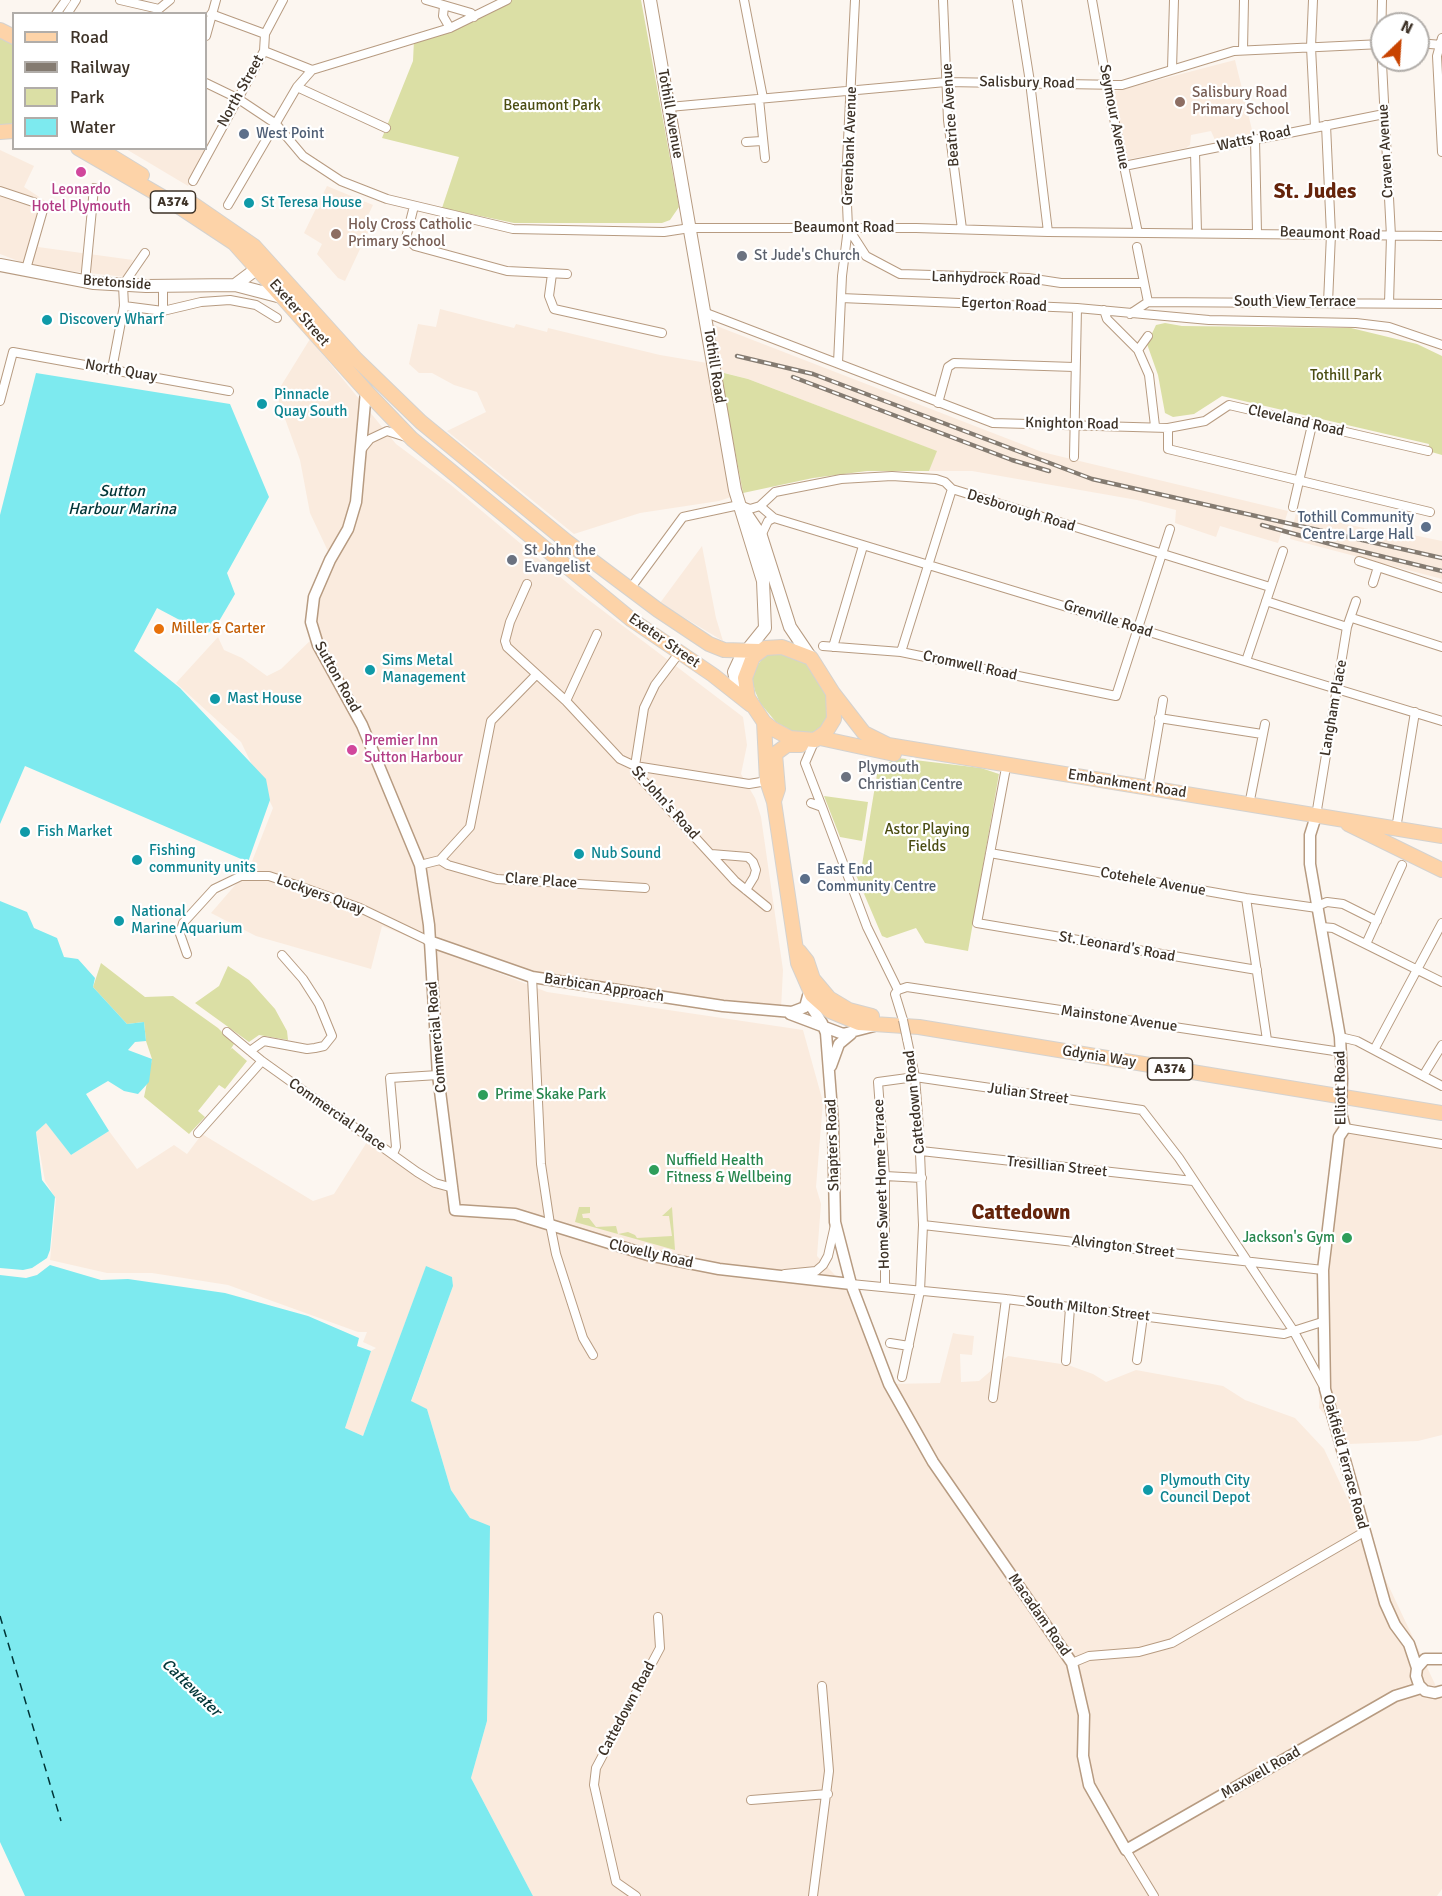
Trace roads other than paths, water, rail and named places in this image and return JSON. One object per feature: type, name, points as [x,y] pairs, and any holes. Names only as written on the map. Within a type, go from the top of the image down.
[{"type":"main road","name":"Tothill Avenue","points":[[650,0],[690,228]]},
{"type":"main road","name":"Exeter Street","points":[[81,150],[203,221],[263,264],[421,422],[502,486],[566,541],[630,589],[709,644],[724,650],[752,652]]},
{"type":"main road","name":"Exeter Street","points":[[101,150],[218,219],[246,239],[285,298],[366,391],[412,439],[632,620],[749,701]]},
{"type":"main road","name":"Tothill Road","points":[[690,228],[741,519],[763,581],[765,628],[752,652]]},
{"type":"main road","points":[[235,285],[263,264]]},
{"type":"main road","name":"Bretonside","points":[[0,265],[85,282],[123,285],[235,285],[285,298]]},
{"type":"main road","points":[[356,359],[366,391]]},
{"type":"main road","name":"Tothill Road","points":[[739,505],[761,536],[782,610],[790,627],[811,658]]},
{"type":"main road","points":[[782,647],[811,658],[833,693],[834,718],[815,740],[790,738],[764,722],[749,701],[746,671],[752,652],[782,647]]},
{"type":"main road","name":"A374","points":[[713,675],[757,727],[765,762]]},
{"type":"main road","name":"Embankment Road","points":[[833,693],[864,733],[888,744],[1249,805],[1361,832]]},
{"type":"main road","name":"Gdynia Way","points":[[764,722],[767,781],[774,802],[798,949],[798,963],[807,986],[830,1011],[850,1021],[876,1026],[897,1024],[1442,1113]]},
{"type":"main road","name":"Embankment Road","points":[[815,740],[1315,820],[1341,820],[1442,836]]},
{"type":"main road","name":"Gdynia Way","points":[[774,802],[778,789],[774,760],[777,750],[787,745],[805,744],[815,740]]},
{"type":"main road","points":[[1341,820],[1361,832],[1442,870]]},
{"type":"main road","name":"Gdynia Way","points":[[798,949],[807,961],[813,979],[829,998],[855,1012],[885,1018],[897,1024]]},
{"type":"street","points":[[120,0],[159,9],[170,0]]},
{"type":"street","points":[[207,30],[216,0]]},
{"type":"street","name":"North Street","points":[[209,143],[264,51],[265,34],[284,0]]},
{"type":"street","points":[[426,0],[471,13],[474,17]]},
{"type":"street","points":[[228,205],[297,87],[312,70],[450,28],[507,0]]},
{"type":"street","points":[[744,0],[761,98],[762,141],[765,159]]},
{"type":"street","name":"Greenbank Avenue","points":[[838,363],[841,298],[848,228],[846,181],[855,0]]},
{"type":"street","name":"Beatrice Avenue","points":[[943,0],[948,120],[962,229]]},
{"type":"street","points":[[1017,0],[1030,82],[1048,232]]},
{"type":"street","name":"Seymour Avenue","points":[[1092,0],[1138,233]]},
{"type":"street","points":[[1172,69],[1174,0]]},
{"type":"street","points":[[1243,50],[1244,0]]},
{"type":"street","points":[[1313,0],[1311,47],[1315,127]]},
{"type":"street","points":[[444,6],[443,16],[450,28]]},
{"type":"street","points":[[210,14],[265,34]]},
{"type":"street","points":[[1441,43],[1437,56],[1442,152]]},
{"type":"street","name":"Salisbury Road","points":[[669,107],[946,82],[1122,85],[1243,50],[1370,44]]},
{"type":"street","points":[[264,51],[312,70]]},
{"type":"street","name":"Craven Avenue","points":[[1382,72],[1391,236],[1389,303]]},
{"type":"street","name":"Beaumont Road","points":[[207,83],[237,98],[276,124],[303,156],[326,172],[357,188],[414,206],[513,229],[664,232],[690,228],[848,228],[1442,236]]},
{"type":"street","points":[[297,87],[386,128]]},
{"type":"street","name":"Watts' Road","points":[[1124,166],[1384,114]]},
{"type":"street","points":[[1326,125],[1331,234],[1328,303]]},
{"type":"street","points":[[1255,139],[1257,232]]},
{"type":"street","points":[[746,141],[762,141]]},
{"type":"street","name":"North Street","points":[[193,181],[206,150]]},
{"type":"street","points":[[1195,152],[1197,232]]},
{"type":"street","points":[[85,282],[94,188]]},
{"type":"street","points":[[0,191],[36,202],[44,210],[26,269]]},
{"type":"street","points":[[414,206],[406,238],[415,246],[507,271],[567,274]]},
{"type":"street","name":"Lanhydrock Road","points":[[848,228],[866,256],[900,274],[1028,278],[1061,283],[1142,283]]},
{"type":"street","points":[[1130,314],[1148,302],[1142,283],[1137,247]]},
{"type":"street","points":[[112,369],[123,306],[123,285],[145,254]]},
{"type":"street","points":[[552,274],[549,297],[554,309],[662,333]]},
{"type":"street","points":[[163,285],[163,311]]},
{"type":"street","name":"Egerton Road","points":[[841,298],[1077,308],[1166,317],[1356,323],[1389,327],[1442,345]]},
{"type":"street","points":[[123,306],[163,311],[201,302],[230,300],[256,305],[277,318]]},
{"type":"street","name":"South View Terrace","points":[[1148,302],[1442,304]]},
{"type":"street","points":[[1074,457],[1074,367],[1077,308]]},
{"type":"street","points":[[1104,310],[1107,319],[1138,350],[1149,375],[1155,426]]},
{"type":"street","name":"Knighton Road","points":[[706,313],[993,423],[1168,428]]},
{"type":"street","points":[[1138,350],[1148,336]]},
{"type":"street","name":"North Quay","points":[[0,398],[13,352],[229,390]]},
{"type":"street","points":[[938,403],[948,367],[954,363],[1074,367]]},
{"type":"street","name":"Sutton Road","points":[[366,391],[356,502],[348,529],[330,560],[314,597],[311,622],[318,645],[363,725],[420,865]]},
{"type":"street","name":"Cleveland Road","points":[[1168,428],[1205,421],[1229,405],[1428,451]]},
{"type":"street","points":[[1293,507],[1312,424]]},
{"type":"street","points":[[1168,428],[1168,449],[1430,512]]},
{"type":"street","points":[[360,450],[370,439],[387,431],[412,439]]},
{"type":"street","name":"Desborough Road","points":[[760,506],[775,492],[850,478],[927,477],[945,482],[952,489],[1270,587]]},
{"type":"street","points":[[496,507],[502,486]]},
{"type":"street","points":[[901,652],[952,489]]},
{"type":"street","points":[[630,589],[684,517],[739,505],[750,509],[760,506]]},
{"type":"street","name":"Grenville Road","points":[[760,506],[774,518],[1442,721]]},
{"type":"street","points":[[761,536],[768,521],[774,518]]},
{"type":"street","points":[[1139,629],[1170,529]]},
{"type":"street","points":[[833,647],[863,546]]},
{"type":"street","points":[[1246,662],[1283,551]]},
{"type":"street","points":[[1359,561],[1442,588]]},
{"type":"street","points":[[1373,583],[1378,567]]},
{"type":"street","name":"St John's Road","points":[[527,584],[505,641],[507,647],[566,701],[620,759],[635,766],[637,774],[711,854],[746,890],[767,907]]},
{"type":"street","points":[[1266,601],[1442,647]]},
{"type":"street","name":"Langham Place","points":[[1315,820],[1330,723],[1349,623],[1356,602]]},
{"type":"street","name":"Cromwell Road","points":[[823,646],[901,652],[1116,696],[1139,629]]},
{"type":"street","points":[[566,701],[597,634]]},
{"type":"street","points":[[680,652],[655,685],[644,708],[635,766],[749,784],[767,781]]},
{"type":"street","points":[[420,865],[440,860],[470,827],[491,721],[496,713],[536,675]]},
{"type":"street","points":[[1149,788],[1162,700]]},
{"type":"street","points":[[1396,829],[1415,712]]},
{"type":"street","points":[[1159,718],[1262,734]]},
{"type":"street","points":[[1249,805],[1265,724]]},
{"type":"street","name":"Cattedown Road","points":[[815,740],[806,763],[867,927],[898,990],[895,994],[901,1010],[915,1077],[921,1151],[923,1225],[920,1291],[902,1377]]},
{"type":"street","points":[[990,853],[1005,772]]},
{"type":"street","points":[[811,802],[822,807]]},
{"type":"street","name":"Elliott Road","points":[[1315,820],[1310,836],[1309,853],[1340,1037],[1341,1113],[1344,1128],[1339,1137],[1323,1270],[1322,1322],[1325,1389]]},
{"type":"street","name":"Cotehele Avenue","points":[[990,853],[1246,898],[1317,907],[1328,902],[1343,904],[1377,921]]},
{"type":"street","name":"St. Leonard's Road","points":[[990,853],[977,923],[1257,970]]},
{"type":"street","points":[[711,854],[748,857],[756,870],[746,890]]},
{"type":"street","name":"Clare Place","points":[[440,860],[448,865],[497,879],[645,888]]},
{"type":"street","name":"Commercial Road","points":[[420,865],[426,895],[438,1075],[455,1209]]},
{"type":"street","points":[[1366,944],[1402,865]]},
{"type":"street","name":"Lockyers Quay","points":[[187,954],[180,934],[183,924],[214,889],[241,876],[269,876],[296,885],[360,908],[429,941]]},
{"type":"street","points":[[1246,898],[1267,1040]]},
{"type":"street","points":[[1374,1050],[1442,923]]},
{"type":"street","points":[[1322,927],[1333,928],[1442,982]]},
{"type":"street","name":"Barbican Approach","points":[[429,941],[532,977],[723,1006],[784,1012],[810,1019],[836,1033],[851,1034]]},
{"type":"street","points":[[250,1051],[264,1041],[307,1050],[324,1046],[332,1036],[319,1004],[303,979],[282,955]]},
{"type":"street","points":[[532,977],[541,1164],[550,1224],[556,1254],[583,1338],[593,1355]]},
{"type":"street","points":[[807,986],[808,1002]]},
{"type":"street","name":"Mainstone Avenue","points":[[898,990],[907,987],[1341,1052]]},
{"type":"street","name":"Barbican Approach","points":[[784,1012],[797,1011],[808,1002]]},
{"type":"street","name":"Shapters Road","points":[[808,1002],[824,1028],[830,1068],[835,1222],[851,1284]]},
{"type":"street","points":[[851,1034],[876,1026]]},
{"type":"street","name":"Commercial Place","points":[[227,1032],[262,1061],[435,1183],[453,1188]]},
{"type":"street","name":"Shapters Road","points":[[830,1068],[839,1044],[851,1034]]},
{"type":"street","points":[[1340,1037],[1357,1041],[1442,1086]]},
{"type":"street","points":[[1424,1076],[1442,1045]]},
{"type":"street","points":[[198,1133],[262,1061]]},
{"type":"street","points":[[393,1154],[396,1147],[390,1078],[438,1075]]},
{"type":"street","name":"Julian Street","points":[[915,1077],[1142,1110]]},
{"type":"street","name":"Home Sweet Home Terrace","points":[[885,1287],[885,1176],[878,1082],[915,1077]]},
{"type":"street","name":"Oakfield Terrace Road","points":[[1142,1110],[1193,1181],[1293,1330],[1325,1389],[1385,1603],[1395,1625],[1409,1644],[1421,1688]]},
{"type":"street","points":[[1344,1128],[1442,1144]]},
{"type":"street","name":"Tresillian Street","points":[[921,1151],[1193,1181]]},
{"type":"street","points":[[885,1176],[922,1178]]},
{"type":"street","name":"Clovelly Road","points":[[455,1209],[515,1214],[648,1255],[719,1269],[781,1274],[851,1284]]},
{"type":"street","name":"Shapters Road","points":[[781,1274],[816,1271],[823,1266],[828,1257],[835,1222]]},
{"type":"street","name":"Alvington Street","points":[[923,1225],[1323,1270]]},
{"type":"street","name":"South Milton Street","points":[[851,1284],[1006,1299],[1284,1334],[1322,1322]]},
{"type":"street","name":"Macadam Road","points":[[851,1284],[889,1384],[933,1462],[1072,1663],[1089,1656],[1139,1652],[1172,1643],[1364,1532]]},
{"type":"street","points":[[993,1398],[1006,1299]]},
{"type":"street","points":[[1066,1361],[1070,1308]]},
{"type":"street","points":[[1137,1360],[1143,1316]]},
{"type":"street","points":[[890,1343],[909,1346]]},
{"type":"street","name":"Cattedown Road","points":[[636,1896],[616,1882],[594,1785],[596,1768],[660,1648],[658,1617]]},
{"type":"street","name":"Oakfield Terrace Road","points":[[1409,1644],[1436,1658]]},
{"type":"street","name":"Maxwell Road","points":[[1395,1696],[1416,1672],[1436,1658]]},
{"type":"street","points":[[1072,1663],[1082,1706],[1083,1756],[1089,1785],[1154,1896]]},
{"type":"street","points":[[813,1896],[828,1794],[829,1772],[822,1686]]},
{"type":"street","points":[[1421,1688],[1440,1694]]},
{"type":"street","name":"Maxwell Road","points":[[1126,1850],[1395,1696],[1421,1688]]},
{"type":"street","points":[[751,1800],[828,1794]]},
{"type":"water","name":"Sutton Harbour Marina","points":[[36,373],[230,404],[269,497],[227,573],[235,594],[215,628],[206,634],[157,608],[134,651],[180,688],[266,779],[270,800],[248,862],[25,766],[0,824],[0,515]]},
{"type":"water","points":[[0,901],[27,912],[34,928],[57,938],[64,957],[78,959],[95,978],[93,987],[127,1024],[144,1022],[146,1041],[135,1042],[128,1050],[152,1059],[149,1082],[138,1094],[124,1091],[108,1081],[86,1094],[109,1131],[71,1155],[46,1123],[36,1132],[42,1180],[55,1197],[50,1250],[47,1258],[32,1268],[23,1270],[0,1268]]},
{"type":"water","name":"Cattewater","points":[[50,1265],[101,1280],[128,1279],[225,1293],[308,1316],[359,1338],[357,1346],[371,1351],[345,1428],[363,1436],[426,1266],[452,1277],[453,1286],[411,1401],[427,1409],[451,1490],[470,1518],[490,1526],[487,1721],[471,1778],[533,1896],[25,1896],[0,1842],[0,1275],[26,1278],[37,1275]]},
{"type":"railway","points":[[737,356],[813,374],[1092,479],[1442,558]]},
{"type":"railway","points":[[793,377],[1012,460],[1049,471]]},
{"type":"railway","points":[[1262,525],[1338,546]]},
{"type":"railway","points":[[1331,544],[1442,571]]},
{"type":"place","name":"Salisbury Road Primary School","points":[[1180,102]]},
{"type":"place","name":"West Point","points":[[244,134]]},
{"type":"place","name":"Leonardo Hotel Plymouth","points":[[81,172]]},
{"type":"place","name":"St Teresa House","points":[[249,203]]},
{"type":"place","name":"Holy Cross Catholic Primary School","points":[[336,234]]},
{"type":"place","name":"St Jude's Church","points":[[742,256]]},
{"type":"place","name":"Discovery Wharf","points":[[47,320]]},
{"type":"place","name":"Pinnacle Quay South","points":[[262,404]]},
{"type":"place","name":"Tothill Community Centre Large Hall","points":[[1426,527]]},
{"type":"place","name":"St John the Evangelist","points":[[512,560]]},
{"type":"place","name":"Miller & Carter","points":[[159,629]]},
{"type":"place","name":"Sims Metal Management","points":[[370,670]]},
{"type":"place","name":"Mast House","points":[[215,699]]},
{"type":"place","name":"Premier Inn Sutton Harbour","points":[[352,750]]},
{"type":"place","name":"Plymouth Christian Centre","points":[[846,777]]},
{"type":"place","name":"Fish Market","points":[[25,832]]},
{"type":"place","name":"Nub Sound","points":[[579,854]]},
{"type":"place","name":"Fishing community units","points":[[137,860]]},
{"type":"place","name":"East End Community Centre","points":[[805,879]]},
{"type":"place","name":"National Marine Aquarium","points":[[119,921]]},
{"type":"place","name":"Prime Skake Park","points":[[483,1095]]},
{"type":"place","name":"Nuffield Health Fitness & Wellbeing","points":[[654,1170]]},
{"type":"place","name":"Jackson's Gym","points":[[1347,1238]]},
{"type":"place","name":"Plymouth City Council Depot","points":[[1148,1490]]},
{"type":"district","name":"St. Judes","points":[[1315,192]]},
{"type":"district","name":"Cattedown","points":[[1021,1213]]},
{"type":"park label","name":"Beaumont Park","points":[[552,106]]},
{"type":"park label","name":"Tothill Park","points":[[1346,376]]},
{"type":"park label","name":"Astor Playing Fields","points":[[927,838]]}]
